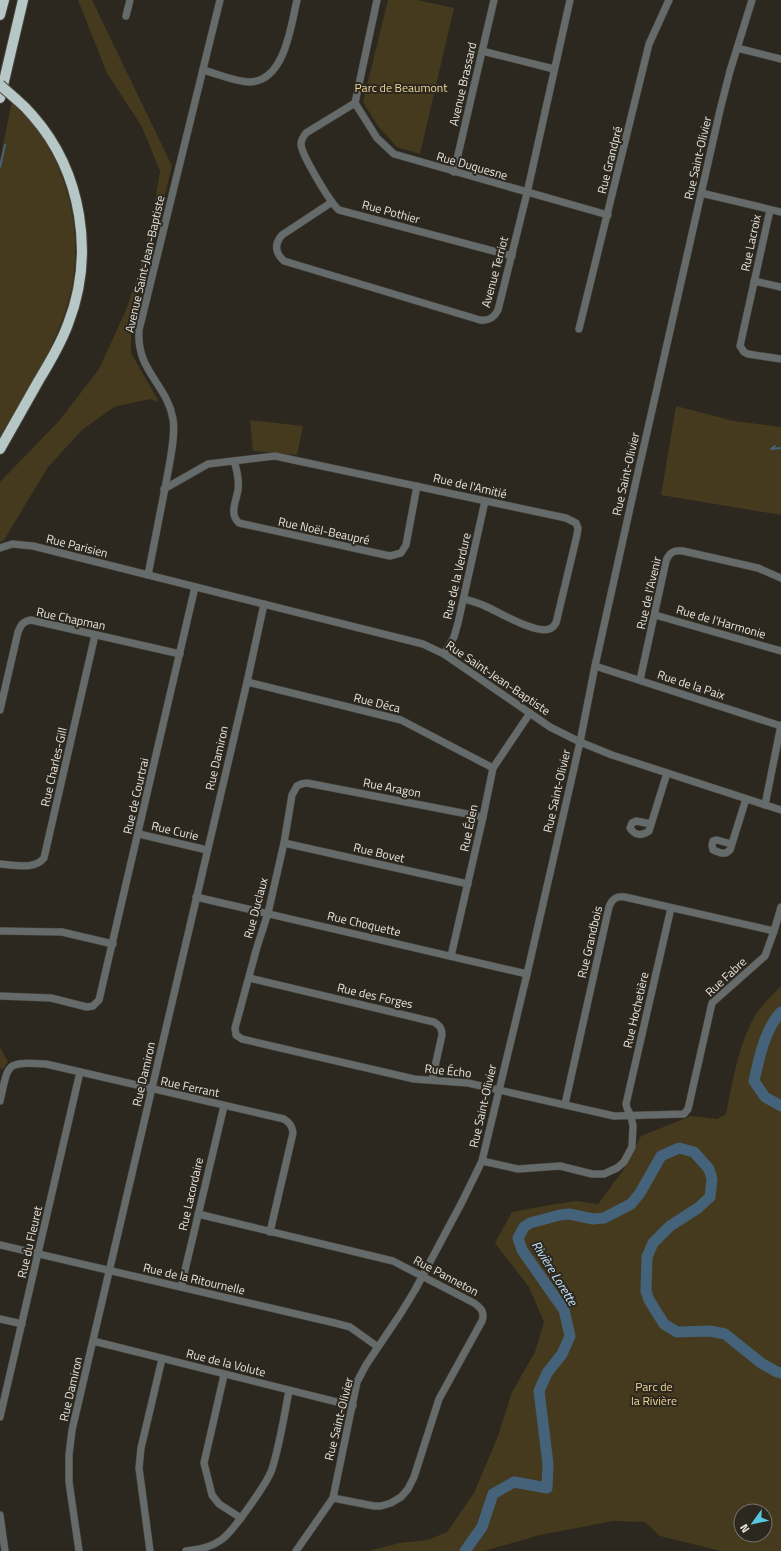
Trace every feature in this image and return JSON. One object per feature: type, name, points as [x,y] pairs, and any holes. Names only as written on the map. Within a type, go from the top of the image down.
[{"type":"highway","points":[[0,15],[4,0]]},
{"type":"highway","points":[[0,98],[23,0]]},
{"type":"highway","points":[[0,85],[16,98],[33,116],[48,136],[66,171],[78,207],[81,228],[81,258],[78,290],[68,324],[48,364],[0,448]]},
{"type":"street","points":[[126,16],[130,0]]},
{"type":"street","name":"Avenue Saint-Jean-Baptiste","points":[[148,575],[174,427],[167,401],[143,360],[138,343],[139,330],[220,0]]},
{"type":"street","points":[[203,70],[238,80],[251,82],[262,79],[271,72],[284,51],[297,0]]},
{"type":"street","points":[[355,103],[377,0]]},
{"type":"street","name":"Avenue Brassard","points":[[454,172],[494,0]]},
{"type":"street","name":"Avenue Terriot","points":[[332,202],[278,239],[276,248],[284,261],[480,320],[486,321],[495,316],[498,310],[527,193],[570,0]]},
{"type":"street","name":"Rue Grandpré","points":[[579,328],[649,44],[669,0]]},
{"type":"street","name":"Rue Saint-Olivier","points":[[296,1551],[333,1498],[357,1382],[366,1365],[401,1313],[423,1276],[482,1161],[527,974],[580,742],[595,666],[720,110],[752,0]]},
{"type":"street","points":[[737,48],[781,59]]},
{"type":"street","points":[[482,51],[554,69]]},
{"type":"street","name":"Rue Pothier","points":[[355,103],[306,133],[302,138],[301,143],[303,154],[332,202],[339,210],[512,256]]},
{"type":"street","name":"Rue Duquesne","points":[[355,103],[377,138],[394,154],[608,215]]},
{"type":"street","points":[[701,193],[781,212]]},
{"type":"street","name":"Rue Lacroix","points":[[770,210],[740,346],[744,352],[748,354],[781,359]]},
{"type":"street","name":"Rue Lacroix","points":[[754,281],[781,287]]},
{"type":"street","name":"Rue de l'Amitié","points":[[164,489],[208,464],[275,456],[572,520],[576,523],[578,528],[577,535],[556,623],[553,628],[544,630],[522,625],[483,605],[464,599]]},
{"type":"street","name":"Rue Noël-Beaupré","points":[[234,461],[238,489],[233,515],[235,520],[239,523],[390,556],[401,553],[406,545],[418,486]]},
{"type":"street","name":"Rue de la Verdure","points":[[444,654],[454,637],[464,599],[485,501]]},
{"type":"street","name":"Rue Parisien","points":[[0,548],[12,544],[33,546],[148,575]]},
{"type":"street","name":"Rue de l'Avenir","points":[[640,680],[668,555],[677,550],[758,568],[781,578]]},
{"type":"street","name":"Rue Saint-Jean-Baptiste","points":[[148,575],[423,644],[444,654],[550,726],[580,742],[781,810]]},
{"type":"street","name":"Rue de Courtrai","points":[[0,996],[51,998],[87,1007],[93,1006],[99,1000],[196,587]]},
{"type":"street","name":"Rue Damiron","points":[[79,1551],[69,1482],[69,1455],[72,1430],[264,604]]},
{"type":"street","name":"Rue de l'Harmonie","points":[[655,615],[781,651]]},
{"type":"street","name":"Rue Chapman","points":[[0,710],[18,632],[23,623],[31,620],[180,654]]},
{"type":"street","name":"Rue Charles-Gill","points":[[0,864],[32,866],[37,865],[44,858],[95,635]]},
{"type":"street","name":"Rue de la Paix","points":[[595,666],[781,726]]},
{"type":"street","name":"Rue Déca","points":[[247,682],[401,720],[493,768]]},
{"type":"street","name":"Rue Éden","points":[[451,956],[493,768],[530,713]]},
{"type":"street","points":[[765,805],[781,726]]},
{"type":"street","points":[[651,824],[668,773]]},
{"type":"street","name":"Rue Aragon","points":[[297,786],[307,783],[483,817]]},
{"type":"street","name":"Rue Duclaux","points":[[236,1035],[235,1028],[268,913],[284,842],[292,795],[297,786]]},
{"type":"street","points":[[731,844],[746,799]]},
{"type":"street","name":"Rue Curie","points":[[139,834],[207,850]]},
{"type":"street","name":"Rue Bovet","points":[[284,842],[468,884]]},
{"type":"street","name":"Rue Choquette","points":[[196,897],[527,974]]},
{"type":"street","name":"Rue Grandbois","points":[[565,1104],[611,901],[620,897],[625,897],[774,931]]},
{"type":"street","name":"Rue Fabre","points":[[684,1114],[688,1109],[712,1003],[765,956],[781,907]]},
{"type":"street","name":"Rue Hochetière","points":[[482,1161],[518,1169],[560,1166],[592,1174],[604,1174],[617,1168],[624,1162],[632,1147],[633,1126],[631,1116],[626,1108],[626,1104],[671,908]]},
{"type":"street","points":[[0,930],[62,932],[113,944]]},
{"type":"street","name":"Rue des Forges","points":[[249,978],[434,1022],[439,1025],[442,1030],[442,1035],[432,1080]]},
{"type":"street","name":"Rue Écho","points":[[236,1035],[242,1039],[414,1079],[468,1083],[614,1116],[684,1114]]},
{"type":"street","name":"Rue Ferrant","points":[[0,1101],[7,1072],[11,1066],[22,1063],[46,1064],[152,1090],[284,1119],[289,1122],[293,1133],[270,1232]]},
{"type":"street","name":"Rue du Fleuret","points":[[0,1417],[80,1072]]},
{"type":"street","name":"Rue Lacordaire","points":[[181,1287],[224,1106]]},
{"type":"street","name":"Rue Panneton","points":[[198,1214],[394,1261],[480,1307],[484,1317],[439,1399],[414,1477],[408,1489],[396,1500],[381,1506],[333,1498]]},
{"type":"street","name":"Rue de la Ritournelle","points":[[0,1245],[350,1327],[378,1347]]},
{"type":"street","points":[[0,1319],[22,1324]]},
{"type":"street","name":"Rue de la Volute","points":[[93,1341],[224,1375],[353,1406]]},
{"type":"street","points":[[150,1551],[140,1459],[141,1448],[162,1359]]},
{"type":"street","points":[[224,1375],[204,1463],[208,1484],[212,1495],[219,1504],[241,1518]]},
{"type":"street","points":[[186,1551],[204,1549],[222,1540],[241,1518],[265,1482],[272,1470],[289,1391]]},
{"type":"street","points":[[0,1515],[5,1551]]},
{"type":"green space","points":[[78,0],[92,0],[172,166],[131,332],[131,353],[159,402],[150,399],[114,407],[82,430],[48,467],[4,540],[0,542],[0,482],[59,421],[99,369],[126,310],[139,273],[152,219],[160,171],[142,127],[107,73]]},
{"type":"green space","name":"Parc de Beaumont","points":[[388,0],[417,0],[454,8],[420,154],[397,147],[378,126],[363,102]]},
{"type":"green space","points":[[12,101],[32,123],[48,148],[61,174],[70,202],[74,231],[75,260],[71,289],[57,334],[34,378],[0,436],[0,160]]},
{"type":"green space","points":[[676,406],[734,421],[781,427],[781,515],[661,495]]},
{"type":"green space","points":[[250,420],[303,426],[297,455],[253,451]]},
{"type":"green space","name":"Parc de la Rivière","points":[[781,986],[781,1551],[721,1551],[660,1536],[645,1522],[613,1521],[540,1535],[484,1551],[369,1551],[399,1543],[428,1540],[447,1532],[474,1493],[498,1436],[512,1392],[535,1352],[544,1322],[529,1287],[495,1243],[512,1212],[576,1201],[598,1204],[624,1169],[641,1136],[691,1116],[717,1119],[726,1114],[735,1069],[745,1036],[756,1014]]},
{"type":"green space","points":[[0,1047],[8,1062],[2,1070],[0,1068]]},
{"type":"waterway","points":[[0,167],[5,145]]},
{"type":"waterway","points":[[775,446],[771,449],[781,448]]},
{"type":"waterway","name":"Rivière Lorette","points":[[781,1012],[775,1019],[767,1035],[754,1081],[765,1097],[781,1106]]},
{"type":"waterway","name":"Rivière Lorette","points":[[465,1551],[482,1527],[493,1494],[514,1482],[547,1488],[548,1464],[539,1391],[547,1373],[562,1354],[570,1336],[564,1310],[522,1250],[518,1238],[524,1227],[530,1223],[569,1214],[593,1219],[604,1218],[631,1204],[640,1193],[661,1156],[679,1148],[694,1152],[709,1169],[712,1179],[710,1197],[698,1208],[670,1226],[653,1243],[647,1257],[646,1291],[649,1300],[664,1324],[677,1332],[710,1331],[725,1334],[761,1363],[781,1373]]}]
